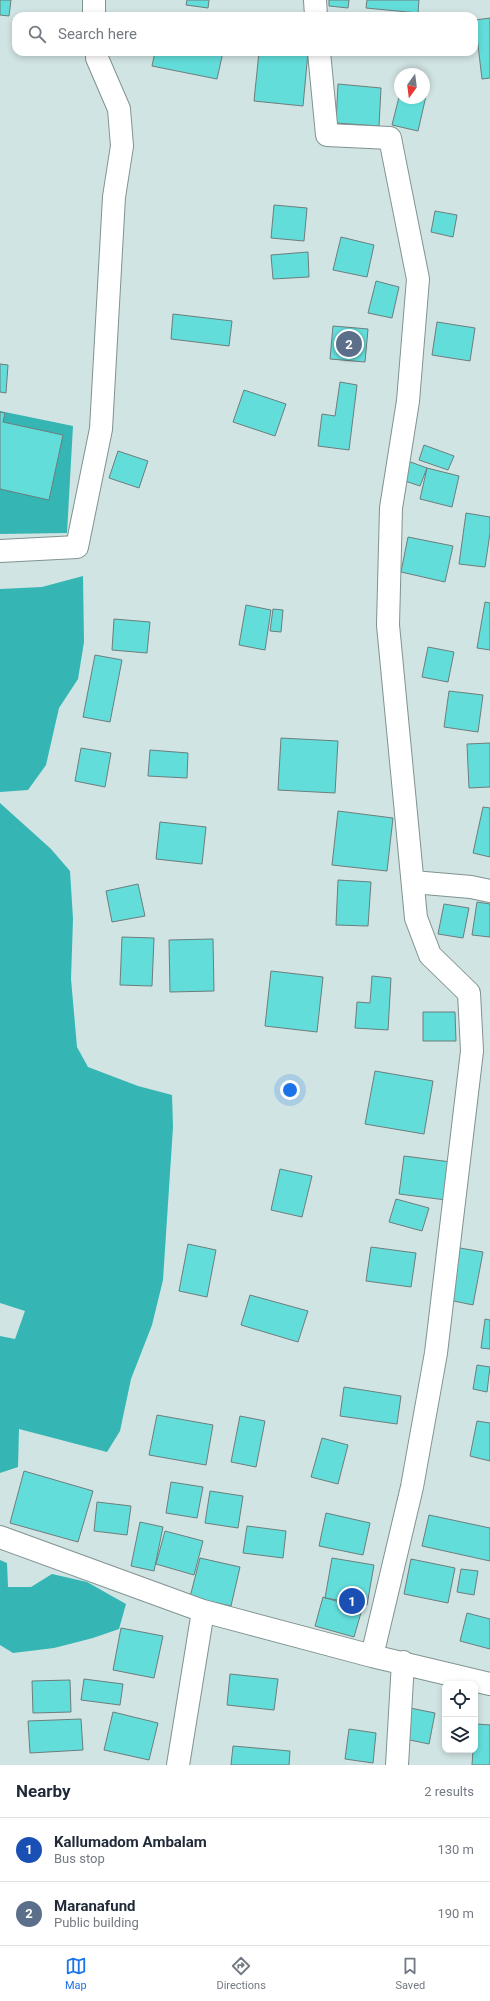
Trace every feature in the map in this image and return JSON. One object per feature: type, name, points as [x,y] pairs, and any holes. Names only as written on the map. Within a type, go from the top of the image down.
[{"type":"street","points":[[94,0],[94,12]]},
{"type":"street","points":[[315,0],[316,12]]},
{"type":"street","points":[[0,551],[77,547],[101,429],[114,205],[122,146],[119,109],[97,56]]},
{"type":"street","points":[[319,56],[327,135],[390,138],[418,279],[408,400],[391,508],[388,625],[416,918],[430,955],[469,993],[472,1051],[436,1353],[412,1487],[372,1656]]},
{"type":"street","points":[[413,882],[471,887],[490,891]]},
{"type":"street","points":[[0,1537],[203,1611],[372,1656],[403,1662],[490,1684]]},
{"type":"street","points":[[178,1765],[203,1611]]},
{"type":"street","points":[[398,1765],[403,1662]]},
{"type":"water","points":[[0,411],[73,426],[67,533],[0,534]]},
{"type":"water","points":[[83,576],[84,642],[78,679],[59,708],[46,765],[28,790],[0,792],[0,589],[42,587]]},
{"type":"water","points":[[0,803],[51,849],[70,871],[73,919],[71,979],[77,1047],[88,1067],[138,1086],[172,1095],[173,1127],[163,1280],[152,1325],[131,1379],[120,1431],[107,1452],[19,1429],[18,1467],[0,1473],[0,1336],[15,1339],[25,1311],[0,1303]]},
{"type":"water","points":[[0,1560],[7,1563],[8,1587],[31,1587],[52,1574],[87,1582],[126,1604],[119,1629],[93,1638],[54,1648],[13,1653],[0,1645]]},
{"type":"building","points":[[0,0],[11,0],[9,16],[0,15]]},
{"type":"building","points":[[187,0],[209,0],[208,8],[186,5]]},
{"type":"building","points":[[329,0],[349,0],[348,8],[329,6]]},
{"type":"building","points":[[367,0],[419,0],[418,12],[366,8]]},
{"type":"building","points":[[490,18],[490,78],[482,79],[478,45],[478,20]]},
{"type":"building","points":[[154,56],[222,56],[217,79],[152,66]]},
{"type":"building","points":[[259,56],[308,56],[303,106],[254,101]]},
{"type":"building","points":[[338,84],[381,88],[379,126],[336,123]]},
{"type":"building","points":[[397,104],[424,104],[418,131],[392,125]]},
{"type":"building","points":[[274,205],[307,208],[304,241],[271,238]]},
{"type":"building","points":[[435,211],[457,215],[453,237],[431,232]]},
{"type":"building","points":[[341,237],[374,245],[367,277],[333,270]]},
{"type":"building","points":[[308,252],[309,277],[273,279],[271,255]]},
{"type":"building","points":[[376,281],[399,287],[392,318],[368,313]]},
{"type":"building","points":[[173,314],[232,321],[229,346],[171,339]]},
{"type":"building","points":[[437,322],[475,328],[470,361],[432,355]]},
{"type":"building","points":[[333,326],[368,329],[365,362],[330,359]]},
{"type":"building","points":[[0,364],[8,365],[6,393],[0,392]]},
{"type":"building","points":[[340,382],[357,385],[349,450],[318,446],[322,414],[335,416]]},
{"type":"building","points":[[244,390],[286,404],[275,436],[233,422]]},
{"type":"building","points":[[0,412],[5,413],[3,422],[63,435],[49,500],[0,489]]},
{"type":"building","points":[[424,445],[454,456],[448,470],[419,460]]},
{"type":"building","points":[[118,451],[148,461],[139,488],[109,478]]},
{"type":"building","points":[[405,460],[427,468],[420,486],[399,479]]},
{"type":"building","points":[[427,468],[459,476],[452,507],[420,499]]},
{"type":"building","points":[[466,513],[490,517],[490,533],[485,567],[459,564]]},
{"type":"building","points":[[408,537],[453,546],[445,582],[401,572]]},
{"type":"building","points":[[485,602],[490,603],[490,650],[477,648]]},
{"type":"building","points":[[246,605],[271,610],[265,650],[239,645]]},
{"type":"building","points":[[273,609],[283,610],[281,632],[270,631]]},
{"type":"building","points":[[114,619],[150,622],[147,653],[112,650]]},
{"type":"building","points":[[428,647],[454,652],[448,682],[422,677]]},
{"type":"building","points":[[95,655],[122,660],[110,722],[83,717]]},
{"type":"building","points":[[449,691],[483,695],[478,732],[444,727]]},
{"type":"building","points":[[281,738],[338,741],[335,793],[278,790]]},
{"type":"building","points":[[490,743],[490,787],[469,788],[467,744]]},
{"type":"building","points":[[81,748],[111,753],[105,787],[75,781]]},
{"type":"building","points":[[150,750],[188,753],[187,778],[148,776]]},
{"type":"building","points":[[483,807],[490,808],[490,857],[473,853]]},
{"type":"building","points":[[338,811],[393,818],[387,871],[332,865]]},
{"type":"building","points":[[160,822],[206,827],[202,864],[156,859]]},
{"type":"building","points":[[338,880],[371,882],[368,926],[336,925]]},
{"type":"building","points":[[138,884],[145,916],[112,922],[106,891]]},
{"type":"building","points":[[477,902],[490,904],[490,937],[472,935]]},
{"type":"building","points":[[444,904],[469,908],[463,938],[438,934]]},
{"type":"building","points":[[122,937],[154,938],[152,986],[120,985]]},
{"type":"building","points":[[213,939],[214,991],[170,992],[169,940]]},
{"type":"building","points":[[271,971],[323,977],[317,1032],[265,1026]]},
{"type":"building","points":[[372,976],[391,978],[388,1030],[355,1028],[357,1002],[370,1003]]},
{"type":"building","points":[[423,1012],[455,1012],[456,1041],[423,1041]]},
{"type":"building","points":[[375,1071],[433,1081],[424,1134],[365,1124]]},
{"type":"building","points":[[404,1156],[451,1162],[446,1200],[399,1194]]},
{"type":"building","points":[[280,1169],[312,1176],[302,1217],[271,1210]]},
{"type":"building","points":[[396,1199],[429,1208],[422,1231],[389,1222]]},
{"type":"building","points":[[188,1244],[216,1250],[207,1297],[179,1291]]},
{"type":"building","points":[[371,1247],[416,1253],[411,1287],[366,1281]]},
{"type":"building","points":[[460,1248],[483,1252],[473,1305],[449,1300]]},
{"type":"building","points":[[250,1295],[308,1311],[298,1342],[241,1325]]},
{"type":"building","points":[[485,1319],[490,1320],[490,1349],[481,1348]]},
{"type":"building","points":[[477,1365],[490,1367],[487,1392],[473,1389]]},
{"type":"building","points":[[344,1387],[401,1396],[397,1424],[340,1416]]},
{"type":"building","points":[[157,1415],[213,1425],[206,1465],[149,1455]]},
{"type":"building","points":[[240,1416],[265,1421],[256,1467],[231,1462]]},
{"type":"building","points":[[477,1421],[490,1423],[490,1461],[470,1456]]},
{"type":"building","points":[[322,1438],[348,1445],[338,1484],[311,1477]]},
{"type":"building","points":[[24,1471],[93,1491],[78,1542],[10,1523]]},
{"type":"building","points":[[171,1482],[203,1487],[197,1518],[166,1513]]},
{"type":"building","points":[[210,1491],[243,1496],[238,1528],[205,1523]]},
{"type":"building","points":[[97,1502],[131,1506],[127,1535],[94,1531]]},
{"type":"building","points":[[326,1513],[370,1523],[363,1555],[319,1546]]},
{"type":"building","points":[[429,1515],[490,1528],[490,1561],[422,1546]]},
{"type":"building","points":[[140,1522],[163,1527],[154,1571],[131,1566]]},
{"type":"building","points":[[247,1526],[286,1531],[283,1558],[243,1553]]},
{"type":"building","points":[[165,1531],[203,1541],[194,1575],[156,1564]]},
{"type":"building","points":[[200,1558],[240,1567],[231,1606],[190,1597]]},
{"type":"building","points":[[332,1558],[374,1565],[367,1605],[325,1598]]},
{"type":"building","points":[[411,1559],[455,1568],[448,1603],[404,1594]]},
{"type":"building","points":[[461,1569],[478,1571],[474,1595],[457,1592]]},
{"type":"building","points":[[323,1597],[362,1609],[354,1637],[315,1626]]},
{"type":"building","points":[[467,1613],[490,1619],[490,1649],[460,1641]]},
{"type":"building","points":[[121,1628],[163,1636],[154,1678],[113,1670]]},
{"type":"building","points":[[230,1674],[278,1679],[274,1710],[227,1705]]},
{"type":"building","points":[[84,1679],[123,1684],[120,1705],[81,1700]]},
{"type":"building","points":[[70,1680],[71,1712],[33,1713],[32,1681]]},
{"type":"building","points":[[410,1708],[435,1713],[429,1744],[405,1739]]},
{"type":"building","points":[[113,1712],[158,1723],[149,1760],[104,1750]]},
{"type":"building","points":[[81,1719],[83,1750],[30,1753],[28,1721]]},
{"type":"building","points":[[478,1724],[490,1725],[490,1765],[472,1765],[473,1753],[478,1753]]},
{"type":"building","points":[[349,1729],[376,1733],[373,1763],[345,1759]]},
{"type":"building","points":[[233,1746],[290,1751],[289,1765],[231,1765]]},
{"type":"place","name":"Maranafund","points":[[349,344]]},
{"type":"place","name":"Kallumadom Ambalam","points":[[352,1601]]}]
